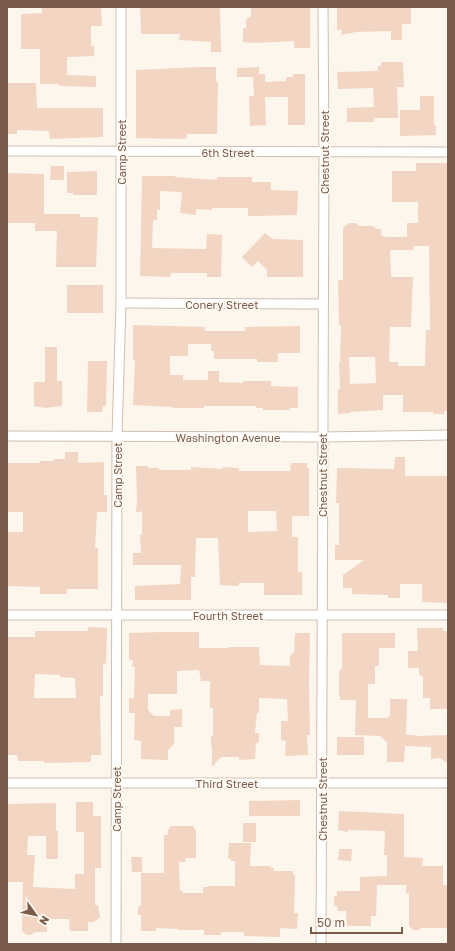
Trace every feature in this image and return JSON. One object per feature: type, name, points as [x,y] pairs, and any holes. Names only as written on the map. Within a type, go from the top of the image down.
[{"type":"street","name":"Camp Street","points":[[116,944],[117,436],[121,303],[121,7]]},
{"type":"street","name":"Chestnut Street","points":[[321,944],[324,153],[323,7]]},
{"type":"street","name":"6th Street","points":[[7,151],[324,153],[448,152]]},
{"type":"street","name":"Conery Street","points":[[121,303],[323,304]]},
{"type":"street","name":"Washington Avenue","points":[[7,436],[322,437],[448,435]]},
{"type":"street","name":"Fourth Street","points":[[7,615],[448,614]]},
{"type":"street","name":"Third Street","points":[[7,783],[448,783]]},
{"type":"building","points":[[42,7],[101,7],[102,26],[91,26],[91,46],[94,46],[94,56],[67,57],[67,75],[96,76],[96,87],[40,84],[40,49],[21,49],[21,14],[42,13]]},
{"type":"building","points":[[140,7],[220,7],[221,52],[211,52],[211,42],[179,40],[180,34],[141,34]]},
{"type":"building","points":[[251,7],[310,7],[310,48],[294,48],[294,41],[255,43],[243,42],[243,28],[246,28],[246,20],[251,16]]},
{"type":"building","points":[[337,7],[411,7],[411,24],[402,24],[402,40],[391,40],[391,31],[356,32],[341,35],[342,30],[337,30]]},
{"type":"building","points":[[381,62],[403,62],[404,87],[397,87],[398,118],[374,118],[374,122],[347,122],[347,108],[374,107],[373,88],[338,89],[337,72],[378,71],[378,66],[381,66]]},
{"type":"building","points":[[216,67],[216,82],[218,82],[217,134],[187,134],[187,138],[180,139],[136,138],[136,70]]},
{"type":"building","points":[[259,67],[259,74],[265,74],[265,82],[286,81],[286,77],[293,77],[293,74],[305,74],[305,125],[288,125],[288,97],[265,97],[266,125],[250,126],[249,96],[254,96],[253,77],[237,77],[237,68]]},
{"type":"building","points":[[7,83],[36,83],[37,108],[103,108],[103,137],[50,139],[49,131],[17,130],[17,134],[7,134]]},
{"type":"building","points":[[420,96],[434,96],[434,125],[436,125],[436,135],[400,136],[400,110],[420,110]]},
{"type":"building","points":[[416,163],[448,163],[448,411],[444,411],[444,414],[433,414],[433,412],[403,412],[403,395],[383,395],[383,410],[338,414],[341,325],[339,325],[338,280],[343,280],[343,228],[349,223],[356,223],[359,226],[373,226],[376,229],[381,229],[381,235],[385,237],[407,237],[407,223],[418,223],[418,202],[392,202],[392,171],[416,171]],"holes":[[[414,246],[429,246],[430,330],[426,330],[425,366],[398,366],[398,362],[389,362],[390,327],[411,327],[413,277],[391,277],[390,250],[413,250]],[[349,357],[375,357],[376,383],[350,384]]]},
{"type":"building","points":[[51,166],[64,166],[64,180],[50,180]]},
{"type":"building","points":[[97,171],[97,195],[73,195],[73,193],[67,193],[67,172]]},
{"type":"building","points":[[7,173],[44,174],[44,214],[80,214],[80,217],[98,217],[96,267],[56,267],[57,231],[35,231],[35,223],[7,223]]},
{"type":"building","points":[[142,176],[175,176],[217,180],[217,177],[252,177],[252,182],[271,182],[271,190],[298,191],[297,215],[248,216],[248,208],[212,208],[212,210],[196,209],[196,215],[180,213],[182,192],[160,191],[160,210],[157,210],[157,220],[153,220],[152,248],[206,249],[207,234],[222,235],[221,277],[207,277],[207,273],[171,273],[170,277],[140,276]]},
{"type":"building","points":[[265,233],[273,239],[303,240],[303,277],[267,277],[267,270],[258,261],[252,267],[242,257]]},
{"type":"building","points":[[67,285],[103,285],[103,313],[67,313]]},
{"type":"building","points":[[133,325],[205,327],[205,331],[245,331],[245,327],[300,326],[300,353],[278,353],[278,362],[257,362],[257,359],[214,359],[214,351],[211,351],[211,344],[188,344],[188,356],[170,356],[170,375],[183,375],[183,380],[208,380],[208,371],[219,371],[219,382],[243,383],[243,381],[271,381],[271,386],[298,387],[298,408],[290,408],[290,410],[263,410],[263,408],[256,408],[256,406],[204,406],[204,408],[173,408],[133,405],[135,360],[133,360]]},
{"type":"building","points":[[45,347],[57,347],[57,381],[62,381],[62,406],[45,408],[34,406],[34,382],[45,382]]},
{"type":"building","points":[[88,361],[107,361],[106,406],[103,406],[102,412],[87,412]]},
{"type":"building","points":[[65,452],[78,452],[78,463],[104,462],[104,495],[107,495],[107,512],[97,512],[95,548],[98,548],[98,589],[67,589],[67,594],[40,594],[40,587],[7,586],[7,532],[23,532],[23,512],[7,512],[7,463],[40,463],[40,461],[65,459]]},
{"type":"building","points":[[395,457],[405,457],[405,476],[448,476],[448,603],[422,602],[422,584],[400,584],[400,598],[388,598],[388,595],[352,594],[352,588],[343,588],[343,575],[364,560],[335,560],[335,545],[339,545],[339,503],[336,503],[337,468],[394,469]]},
{"type":"building","points":[[291,463],[307,463],[307,468],[309,468],[309,516],[292,516],[292,537],[298,537],[298,572],[302,572],[302,595],[264,595],[264,583],[239,583],[239,586],[220,585],[218,538],[196,538],[195,577],[191,577],[191,600],[135,600],[135,586],[180,584],[181,565],[133,565],[133,553],[141,553],[140,535],[142,535],[142,512],[136,512],[136,466],[148,466],[148,468],[159,468],[159,470],[191,470],[191,467],[223,469],[223,467],[239,468],[239,471],[290,471]],"holes":[[[248,511],[276,511],[277,531],[248,532]]]},
{"type":"building","points":[[88,627],[107,628],[106,664],[103,663],[103,696],[100,696],[101,755],[91,755],[91,762],[44,763],[44,761],[18,761],[17,755],[7,755],[7,637],[35,637],[35,631],[88,631]],"holes":[[[35,674],[60,675],[60,677],[75,678],[76,698],[34,698]]]},
{"type":"building","points":[[417,628],[443,628],[443,631],[448,631],[448,709],[430,709],[430,698],[423,698],[423,677],[419,674],[419,668],[408,668],[408,651],[418,651]]},
{"type":"building","points":[[199,632],[199,648],[259,647],[260,665],[290,666],[290,656],[294,652],[295,633],[310,633],[310,735],[307,735],[308,755],[285,756],[286,741],[281,740],[281,721],[288,721],[287,699],[259,698],[259,713],[257,713],[255,733],[259,733],[259,742],[256,743],[255,759],[239,760],[239,757],[221,757],[212,767],[211,736],[213,736],[213,708],[210,708],[210,681],[201,681],[199,670],[177,671],[177,694],[148,694],[148,710],[154,716],[170,716],[170,710],[182,709],[182,727],[174,727],[174,744],[168,750],[168,760],[141,759],[141,741],[134,740],[135,713],[129,713],[129,698],[134,698],[135,667],[132,667],[133,660],[129,660],[129,633]]},
{"type":"building","points":[[342,633],[395,633],[395,648],[379,648],[379,666],[375,666],[375,684],[368,684],[368,718],[388,718],[388,716],[390,716],[390,699],[407,699],[406,735],[448,735],[448,764],[440,758],[431,759],[431,747],[405,746],[404,762],[387,762],[387,742],[380,736],[355,735],[356,700],[340,700],[339,697],[339,673],[340,669],[342,669]]},
{"type":"building","points":[[337,737],[364,737],[364,755],[337,755]]},
{"type":"building","points":[[300,800],[300,816],[249,816],[249,801]]},
{"type":"building","points":[[76,802],[93,802],[93,816],[101,816],[101,868],[95,868],[95,905],[98,905],[100,917],[94,922],[88,922],[88,931],[70,931],[69,919],[47,919],[47,932],[36,932],[27,935],[22,931],[23,882],[7,882],[7,804],[56,803],[58,859],[46,859],[46,836],[28,836],[27,855],[35,855],[33,887],[75,889],[75,874],[84,874],[84,832],[76,832]]},
{"type":"building","points":[[339,811],[404,814],[404,857],[423,858],[422,866],[443,866],[443,885],[448,885],[448,928],[420,928],[419,930],[413,930],[409,926],[409,893],[406,893],[406,885],[377,885],[376,916],[371,916],[371,926],[347,926],[346,911],[338,911],[337,906],[334,906],[334,896],[337,896],[337,891],[360,891],[360,877],[387,876],[387,855],[384,855],[385,831],[348,830],[348,832],[338,830]]},
{"type":"building","points":[[243,823],[256,823],[256,842],[243,842]]},
{"type":"building","points":[[170,826],[194,826],[194,829],[196,829],[196,858],[185,858],[186,862],[179,862],[180,891],[183,891],[183,893],[203,893],[203,887],[235,886],[235,861],[228,859],[229,843],[251,843],[250,866],[271,866],[271,868],[274,868],[274,871],[293,871],[293,874],[295,875],[294,913],[298,913],[297,929],[280,928],[280,937],[244,936],[244,932],[221,932],[221,935],[204,935],[204,930],[156,928],[156,931],[141,931],[141,915],[138,915],[138,906],[141,906],[141,873],[164,873],[164,835],[168,835],[168,829],[170,829]]},
{"type":"building","points":[[339,849],[352,849],[351,861],[338,860]]},
{"type":"building","points":[[131,857],[142,857],[142,872],[132,872]]}]
